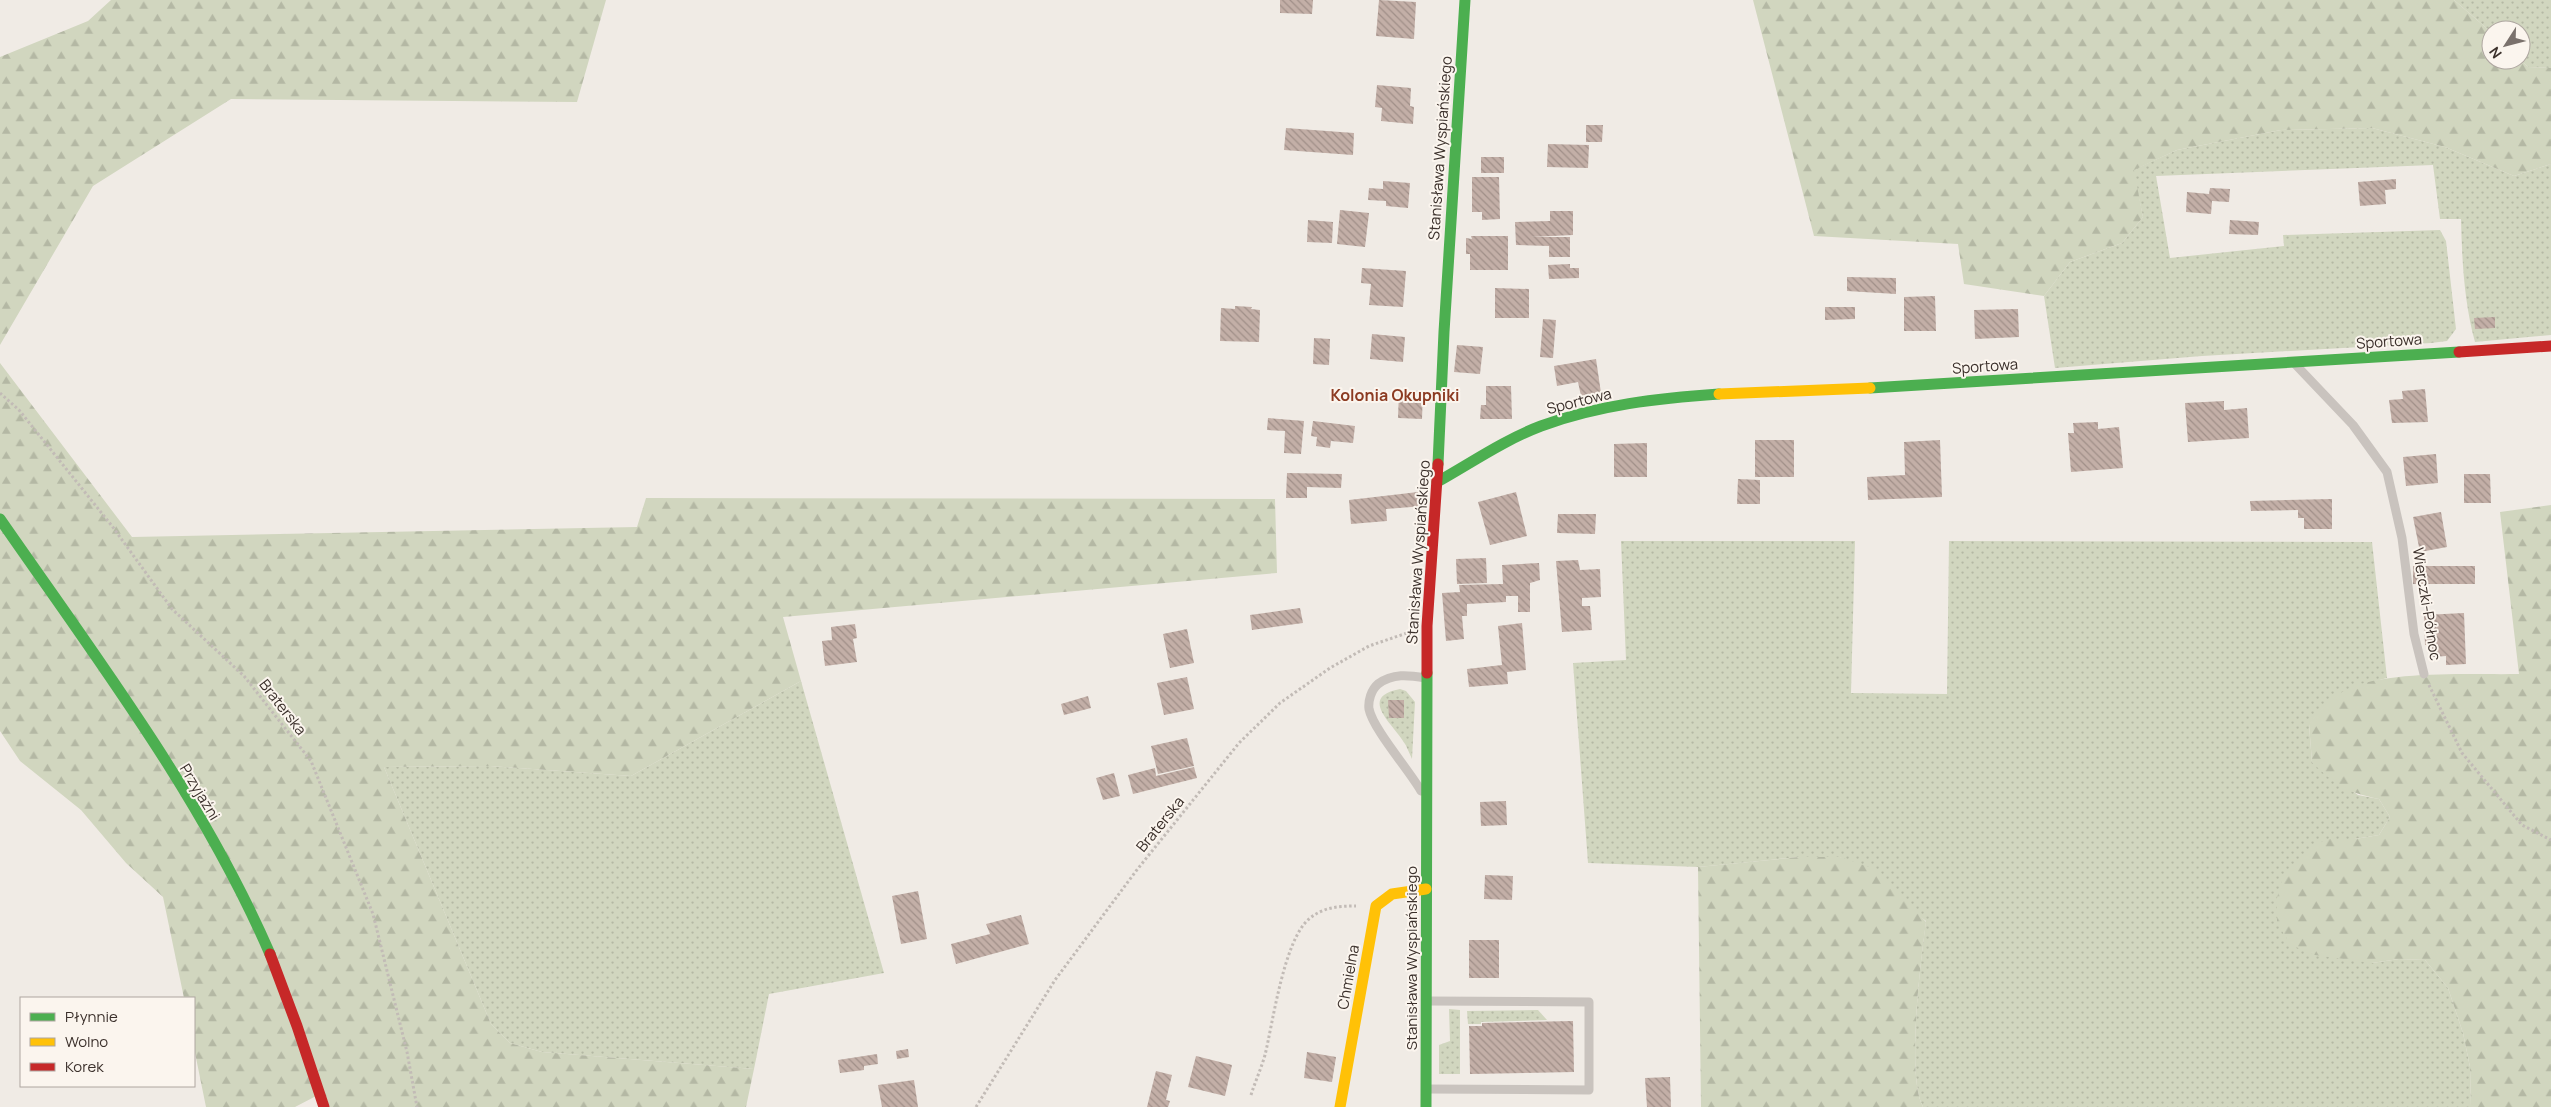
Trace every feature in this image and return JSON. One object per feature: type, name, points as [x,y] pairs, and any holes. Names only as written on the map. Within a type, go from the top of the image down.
[{"type":"street","name":"Stanisława Wyspiańskiego","points":[[1426,1107],[1426,626],[1437,482],[1444,332],[1465,0]]},
{"type":"street","name":"Sportowa","points":[[1437,482],[1541,426],[1641,402],[1732,393],[1843,390],[2551,346]]},
{"type":"street","name":"Przyjaźni","points":[[0,519],[158,751],[226,866],[274,964],[324,1107]]},
{"type":"street","points":[[1376,906],[1384,897],[1398,891],[1426,889]]},
{"type":"street","name":"Chmielna","points":[[1340,1107],[1376,906]]},
{"type":"lane","name":"Wierczki-Północ","points":[[2293,362],[2354,425],[2387,472],[2402,538],[2414,634],[2424,674]]},
{"type":"lane","points":[[1426,678],[1401,675],[1387,678],[1375,686],[1370,696],[1369,708],[1373,720],[1411,773],[1426,800]]},
{"type":"lane","points":[[1426,1089],[1589,1090],[1589,1002],[1427,1001]]},
{"type":"path","name":"Braterska","points":[[0,393],[19,410],[112,526],[172,609],[244,676],[311,761],[373,914],[407,1052],[417,1107]]},
{"type":"path","name":"Braterska","points":[[976,1107],[1055,980],[1136,871],[1239,743],[1280,703],[1330,668],[1370,646],[1426,626]]},
{"type":"path","name":"Wierczki-Północ","points":[[2424,674],[2462,753],[2522,824],[2551,840]]},
{"type":"path","points":[[1251,1095],[1264,1059],[1287,962],[1300,930],[1318,913],[1337,906],[1376,906]]},
{"type":"green space","points":[[111,0],[606,0],[577,102],[231,99],[93,186],[0,345],[0,57],[88,21]]},
{"type":"green space","points":[[1753,0],[2454,0],[2481,23],[2481,70],[2551,68],[2551,164],[2514,176],[2445,147],[2372,128],[2281,130],[2177,150],[2134,170],[2143,217],[2122,243],[2070,262],[2044,296],[1964,284],[1958,244],[1814,236]]},
{"type":"green space","points":[[2454,0],[2551,0],[2551,68],[2531,67],[2531,20],[2481,20],[2481,23]]},
{"type":"green space","points":[[2372,128],[2445,147],[2514,176],[2551,164],[2551,335],[2475,342],[2466,296],[2461,219],[2440,219],[2433,165],[2156,176],[2170,258],[2284,246],[2283,235],[2440,230],[2446,241],[2456,329],[2447,341],[2431,343],[2202,356],[2055,368],[2044,296],[2070,262],[2122,243],[2143,217],[2133,170],[2177,150],[2281,130]]},
{"type":"green space","points":[[0,363],[132,537],[637,527],[646,498],[1275,499],[1277,573],[783,617],[801,681],[631,776],[490,766],[384,767],[491,1024],[510,1043],[542,1052],[754,1069],[746,1107],[325,1107],[320,1094],[295,1107],[206,1107],[195,1053],[195,997],[184,997],[163,897],[126,863],[81,810],[20,761],[0,731]]},
{"type":"green space","points":[[2551,505],[2551,1107],[2471,1107],[2470,1067],[2463,1033],[2448,988],[2425,960],[2399,959],[2372,963],[2315,955],[2291,945],[2277,923],[2277,898],[2282,880],[2305,853],[2326,839],[2355,839],[2379,835],[2390,817],[2379,799],[2349,790],[2335,782],[2312,762],[2309,724],[2336,696],[2365,683],[2408,676],[2519,674],[2500,512]]},
{"type":"green space","points":[[1621,541],[1855,541],[1851,693],[1947,694],[1949,541],[2372,542],[2387,678],[2343,693],[2318,714],[2309,725],[2312,762],[2358,795],[2379,799],[2390,817],[2379,835],[2355,839],[2372,963],[2399,959],[2425,960],[2448,988],[2463,1033],[2470,1067],[2471,1107],[1923,1107],[1918,1092],[1915,1045],[1918,988],[1926,921],[1840,857],[1799,857],[1698,867],[1588,863],[1573,663],[1626,660]]},
{"type":"green space","points":[[801,681],[884,973],[769,994],[754,1069],[542,1052],[510,1043],[491,1024],[384,767],[490,766],[631,776]]},
{"type":"green space","points":[[1400,689],[1406,691],[1415,702],[1412,759],[1404,743],[1386,719],[1380,704],[1381,698],[1388,693]]},
{"type":"green space","points":[[1799,857],[1840,857],[1878,870],[1926,922],[1918,989],[1915,1045],[1918,1092],[1923,1107],[1701,1107],[1698,867]]},
{"type":"green space","points":[[1449,1009],[1460,1010],[1460,1074],[1439,1074],[1439,1045],[1450,1041]]},
{"type":"green space","points":[[1538,1010],[1547,1020],[1468,1024],[1467,1011]]},
{"type":"building","points":[[1280,0],[1313,0],[1312,14],[1280,13]]},
{"type":"building","points":[[1379,0],[1416,2],[1414,39],[1376,36]]},
{"type":"building","points":[[1377,85],[1411,88],[1410,106],[1414,107],[1413,124],[1381,121],[1382,108],[1375,107]]},
{"type":"building","points":[[1586,125],[1603,125],[1602,142],[1586,142]]},
{"type":"building","points":[[1286,128],[1354,133],[1353,155],[1284,150]]},
{"type":"building","points":[[1548,144],[1589,145],[1588,168],[1547,167]]},
{"type":"building","points":[[1481,157],[1504,157],[1504,173],[1481,173]]},
{"type":"building","points":[[1472,177],[1499,177],[1500,219],[1482,220],[1482,212],[1472,212]]},
{"type":"building","points":[[2396,179],[2396,189],[2385,190],[2386,204],[2360,206],[2358,182]]},
{"type":"building","points":[[1383,181],[1410,183],[1408,208],[1386,206],[1386,201],[1368,200],[1369,188],[1383,189]]},
{"type":"building","points":[[2210,188],[2230,189],[2229,202],[2212,201],[2211,214],[2186,212],[2187,192],[2209,194]]},
{"type":"building","points":[[1340,210],[1369,213],[1365,247],[1337,244]]},
{"type":"building","points":[[1550,211],[1573,211],[1573,235],[1531,237],[1570,237],[1570,257],[1549,257],[1549,246],[1516,245],[1515,222],[1550,221]]},
{"type":"building","points":[[1308,220],[1333,222],[1332,243],[1307,242]]},
{"type":"building","points":[[2230,220],[2259,222],[2258,235],[2229,234]]},
{"type":"building","points":[[1471,236],[1508,236],[1508,270],[1470,270],[1470,254],[1466,254],[1466,238],[1472,239]]},
{"type":"building","points":[[1570,264],[1570,268],[1579,268],[1579,278],[1549,279],[1548,265]]},
{"type":"building","points":[[1362,268],[1406,271],[1403,307],[1369,305],[1371,284],[1361,283]]},
{"type":"building","points":[[1847,277],[1896,278],[1896,294],[1847,291]]},
{"type":"building","points":[[1495,288],[1529,289],[1529,318],[1495,318]]},
{"type":"building","points":[[1935,296],[1936,331],[1904,331],[1904,297]]},
{"type":"building","points":[[1235,306],[1252,307],[1251,309],[1260,310],[1259,342],[1220,341],[1221,308],[1235,309]]},
{"type":"building","points":[[1825,307],[1855,307],[1855,319],[1825,320]]},
{"type":"building","points":[[2018,309],[2019,337],[1975,339],[1974,310]]},
{"type":"building","points":[[2495,317],[2495,328],[2475,329],[2474,318]]},
{"type":"building","points":[[1543,319],[1556,320],[1553,358],[1540,357]]},
{"type":"building","points":[[1372,334],[1405,337],[1403,362],[1370,359]]},
{"type":"building","points":[[1314,338],[1330,339],[1329,365],[1313,364]]},
{"type":"building","points":[[1457,345],[1483,347],[1480,374],[1454,372]]},
{"type":"building","points":[[1596,359],[1601,393],[1581,396],[1578,382],[1557,386],[1554,366]]},
{"type":"building","points":[[1486,386],[1511,386],[1512,419],[1480,419],[1481,405],[1486,405]]},
{"type":"building","points":[[2425,389],[2428,422],[2392,423],[2389,400],[2403,399],[2402,391]]},
{"type":"building","points":[[1399,390],[1423,391],[1422,419],[1398,418]]},
{"type":"building","points":[[2224,401],[2224,410],[2247,408],[2249,438],[2188,442],[2185,403]]},
{"type":"building","points":[[1268,418],[1304,421],[1301,454],[1284,453],[1285,431],[1267,430]]},
{"type":"building","points":[[1313,421],[1355,426],[1353,443],[1331,441],[1330,448],[1316,446],[1317,437],[1311,436]]},
{"type":"building","points":[[2098,422],[2098,429],[2119,427],[2123,468],[2071,472],[2068,433],[2074,433],[2073,423]]},
{"type":"building","points":[[1755,440],[1794,440],[1794,477],[1755,477]]},
{"type":"building","points":[[1940,440],[1942,497],[1868,500],[1867,477],[1905,475],[1904,442]]},
{"type":"building","points":[[1647,443],[1647,477],[1614,477],[1614,444]]},
{"type":"building","points":[[2436,454],[2438,483],[2406,486],[2403,457]]},
{"type":"building","points":[[1287,473],[1342,474],[1341,488],[1307,487],[1307,498],[1286,498]]},
{"type":"building","points":[[2464,474],[2490,474],[2491,503],[2464,503]]},
{"type":"building","points":[[1738,479],[1760,480],[1760,504],[1737,504]]},
{"type":"building","points":[[1418,492],[1424,506],[1386,509],[1387,521],[1351,524],[1349,500]]},
{"type":"building","points":[[1516,492],[1527,536],[1490,545],[1478,502]]},
{"type":"building","points":[[2332,499],[2332,529],[2304,529],[2304,518],[2298,518],[2298,510],[2251,511],[2250,501]]},
{"type":"building","points":[[2441,512],[2447,547],[2420,552],[2413,517]]},
{"type":"building","points":[[1558,514],[1596,514],[1595,534],[1557,533]]},
{"type":"building","points":[[1486,558],[1487,583],[1457,584],[1456,559]]},
{"type":"building","points":[[1578,560],[1580,570],[1600,569],[1601,597],[1582,598],[1582,606],[1590,606],[1592,630],[1562,632],[1556,561]]},
{"type":"building","points":[[1539,563],[1540,580],[1530,583],[1530,612],[1518,612],[1518,596],[1506,596],[1506,602],[1467,604],[1467,616],[1462,616],[1464,639],[1446,641],[1442,593],[1460,592],[1459,585],[1503,584],[1502,565]]},
{"type":"building","points":[[2413,566],[2475,566],[2475,584],[2413,584]]},
{"type":"building","points":[[1300,608],[1303,623],[1252,630],[1250,615]]},
{"type":"building","points":[[2464,613],[2466,664],[2446,665],[2446,656],[2432,657],[2432,645],[2425,645],[2424,615]]},
{"type":"building","points":[[1522,623],[1526,670],[1507,672],[1508,684],[1469,687],[1467,669],[1502,665],[1498,626]]},
{"type":"building","points":[[855,624],[857,638],[853,639],[857,662],[825,666],[822,641],[832,640],[831,627]]},
{"type":"building","points":[[1187,629],[1194,663],[1170,668],[1163,634]]},
{"type":"building","points":[[1187,677],[1194,709],[1164,715],[1157,683]]},
{"type":"building","points":[[1088,696],[1091,708],[1064,715],[1061,704]]},
{"type":"building","points":[[1388,700],[1404,700],[1404,718],[1389,718]]},
{"type":"building","points":[[1187,738],[1194,766],[1158,774],[1151,746]]},
{"type":"building","points":[[1194,767],[1197,778],[1133,794],[1128,775],[1155,768],[1156,776]]},
{"type":"building","points":[[1114,773],[1120,796],[1103,800],[1096,778]]},
{"type":"building","points":[[1506,801],[1507,825],[1481,826],[1480,802]]},
{"type":"building","points":[[1485,875],[1513,876],[1512,900],[1484,899]]},
{"type":"building","points":[[918,891],[927,939],[901,944],[892,896]]},
{"type":"building","points":[[1021,915],[1029,944],[956,964],[951,944],[990,934],[986,924]]},
{"type":"building","points":[[1469,940],[1499,940],[1499,978],[1469,978]]},
{"type":"building","points":[[1573,1021],[1574,1072],[1470,1074],[1469,1026],[1482,1026],[1482,1023]]},
{"type":"building","points":[[908,1049],[909,1057],[897,1059],[896,1051]]},
{"type":"building","points":[[1307,1052],[1336,1057],[1332,1082],[1304,1078]]},
{"type":"building","points":[[877,1054],[878,1064],[864,1066],[864,1070],[840,1073],[838,1060]]},
{"type":"building","points":[[1196,1056],[1232,1065],[1225,1096],[1188,1087]]},
{"type":"building","points":[[1156,1071],[1172,1075],[1166,1100],[1170,1101],[1168,1107],[1147,1107]]},
{"type":"building","points":[[1670,1077],[1671,1107],[1647,1107],[1645,1078]]},
{"type":"building","points":[[914,1080],[918,1107],[882,1107],[878,1085]]},
{"type":"traffic: fast","points":[[1438,464],[1444,332],[1465,0]]},
{"type":"traffic: fast","points":[[1870,388],[2459,352]]},
{"type":"traffic: fast","points":[[1437,482],[1514,438],[1563,419],[1629,404],[1719,394]]},
{"type":"traffic: fast","points":[[0,519],[110,677],[180,784],[213,839],[243,896],[270,954]]},
{"type":"traffic: fast","points":[[1426,1107],[1427,673]]},
{"type":"traffic: slow","points":[[1719,394],[1870,388]]},
{"type":"traffic: slow","points":[[1340,1107],[1376,906],[1392,894],[1426,889]]},
{"type":"traffic: jam","points":[[2459,352],[2551,346]]},
{"type":"traffic: jam","points":[[1427,673],[1427,626],[1438,464]]},
{"type":"traffic: jam","points":[[270,954],[324,1107]]},
{"type":"district","name":"Kolonia Okupniki","points":[[1395,395]]}]
